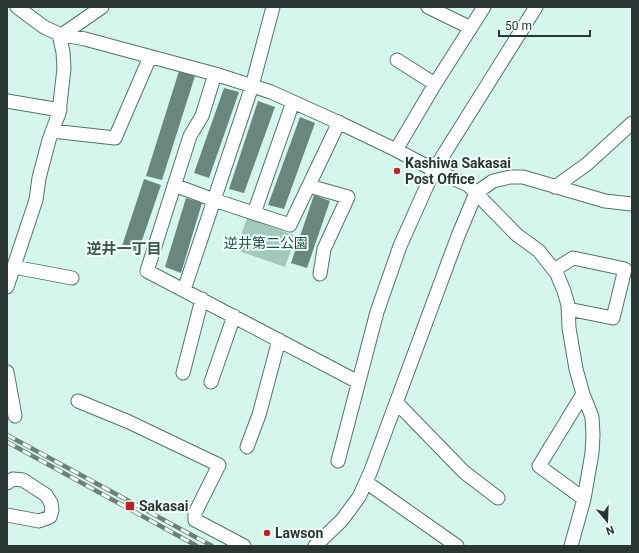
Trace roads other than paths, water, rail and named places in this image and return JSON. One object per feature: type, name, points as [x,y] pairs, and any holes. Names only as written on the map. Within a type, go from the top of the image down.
[{"type":"street","points":[[18,7],[44,27],[61,34],[215,74],[271,92],[339,122],[434,170],[468,185],[517,235],[539,251],[554,270],[564,290],[568,309],[574,362],[583,394],[592,417],[592,453],[584,499],[571,546]]},
{"type":"street","points":[[61,34],[102,7]]},
{"type":"street","points":[[184,290],[252,86],[273,7]]},
{"type":"street","points":[[428,7],[471,28]]},
{"type":"street","points":[[396,150],[435,84],[484,7]]},
{"type":"street","points":[[338,461],[376,312],[398,253],[434,170],[536,7]]},
{"type":"street","points":[[7,287],[11,265],[36,200],[39,178],[52,131],[60,110],[64,68],[61,34]]},
{"type":"street","points":[[52,131],[115,138],[150,57]]},
{"type":"street","points":[[397,60],[435,84]]},
{"type":"street","points":[[215,74],[202,116],[190,136],[147,271],[358,382]]},
{"type":"street","points":[[7,101],[60,110]]},
{"type":"street","points":[[254,213],[293,102]]},
{"type":"street","points":[[174,185],[290,225],[339,122]]},
{"type":"street","points":[[556,187],[587,164],[632,123]]},
{"type":"street","points":[[315,546],[342,520],[359,497],[366,482],[397,403],[458,236],[476,193],[493,181],[510,176],[523,177],[605,201],[629,201]]},
{"type":"street","points":[[309,186],[348,198],[324,249],[320,274]]},
{"type":"street","points":[[554,270],[573,258],[625,269],[613,318],[568,309]]},
{"type":"street","points":[[11,265],[72,278]]},
{"type":"street","points":[[183,373],[202,299]]},
{"type":"street","points":[[211,382],[234,316]]},
{"type":"street","points":[[248,447],[259,415],[279,340]]},
{"type":"street","points":[[7,372],[15,416],[7,412]]},
{"type":"street","points":[[583,394],[540,466],[584,499]]},
{"type":"street","points":[[78,401],[129,422],[219,465],[195,513],[195,520],[244,546]]},
{"type":"street","points":[[397,403],[464,472],[498,498]]},
{"type":"street","points":[[7,483],[13,479],[23,480],[46,495],[51,503],[52,510],[50,517],[38,521],[7,515]]},
{"type":"street","points":[[366,482],[457,546]]},
{"type":"railway","points":[[7,435],[212,546]]},
{"type":"railway","points":[[7,442],[197,546]]},
{"type":"place","name":"Kashiwa Sakasai Post Office","points":[[397,171]]},
{"type":"place","name":"Sakasai","points":[[130,506]]},
{"type":"place","name":"Lawson","points":[[267,533]]},
{"type":"district","name":"逆井一丁目","points":[[124,249]]},
{"type":"park label","name":"逆井第二公園","points":[[266,243]]}]
